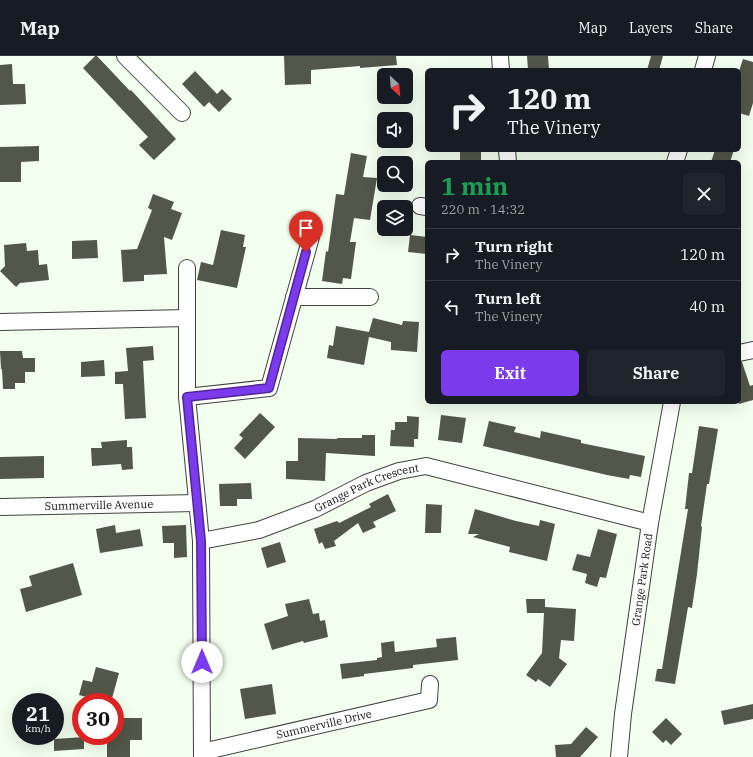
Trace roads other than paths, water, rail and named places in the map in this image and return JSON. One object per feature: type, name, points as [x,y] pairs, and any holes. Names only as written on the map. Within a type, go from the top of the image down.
[{"type":"street","points":[[125,56],[182,113]]},
{"type":"street","points":[[500,56],[501,68]]},
{"type":"street","points":[[704,68],[707,56]]},
{"type":"street","points":[[187,397],[269,388],[311,237]]},
{"type":"street","points":[[188,268],[187,397],[201,541],[202,755]]},
{"type":"street","points":[[294,297],[370,297]]},
{"type":"street","points":[[0,322],[187,318]]},
{"type":"street","points":[[741,353],[753,350]]},
{"type":"street","name":"Grange Park Road","points":[[619,757],[623,714],[650,523],[672,404]]},
{"type":"street","name":"Grange Park Crescent","points":[[201,541],[259,530],[315,509],[373,481],[399,471],[426,466],[650,523]]},
{"type":"street","name":"Summerville Avenue","points":[[0,507],[198,504]]},
{"type":"street","name":"Summerville Drive","points":[[202,755],[429,700],[430,684]]}]
